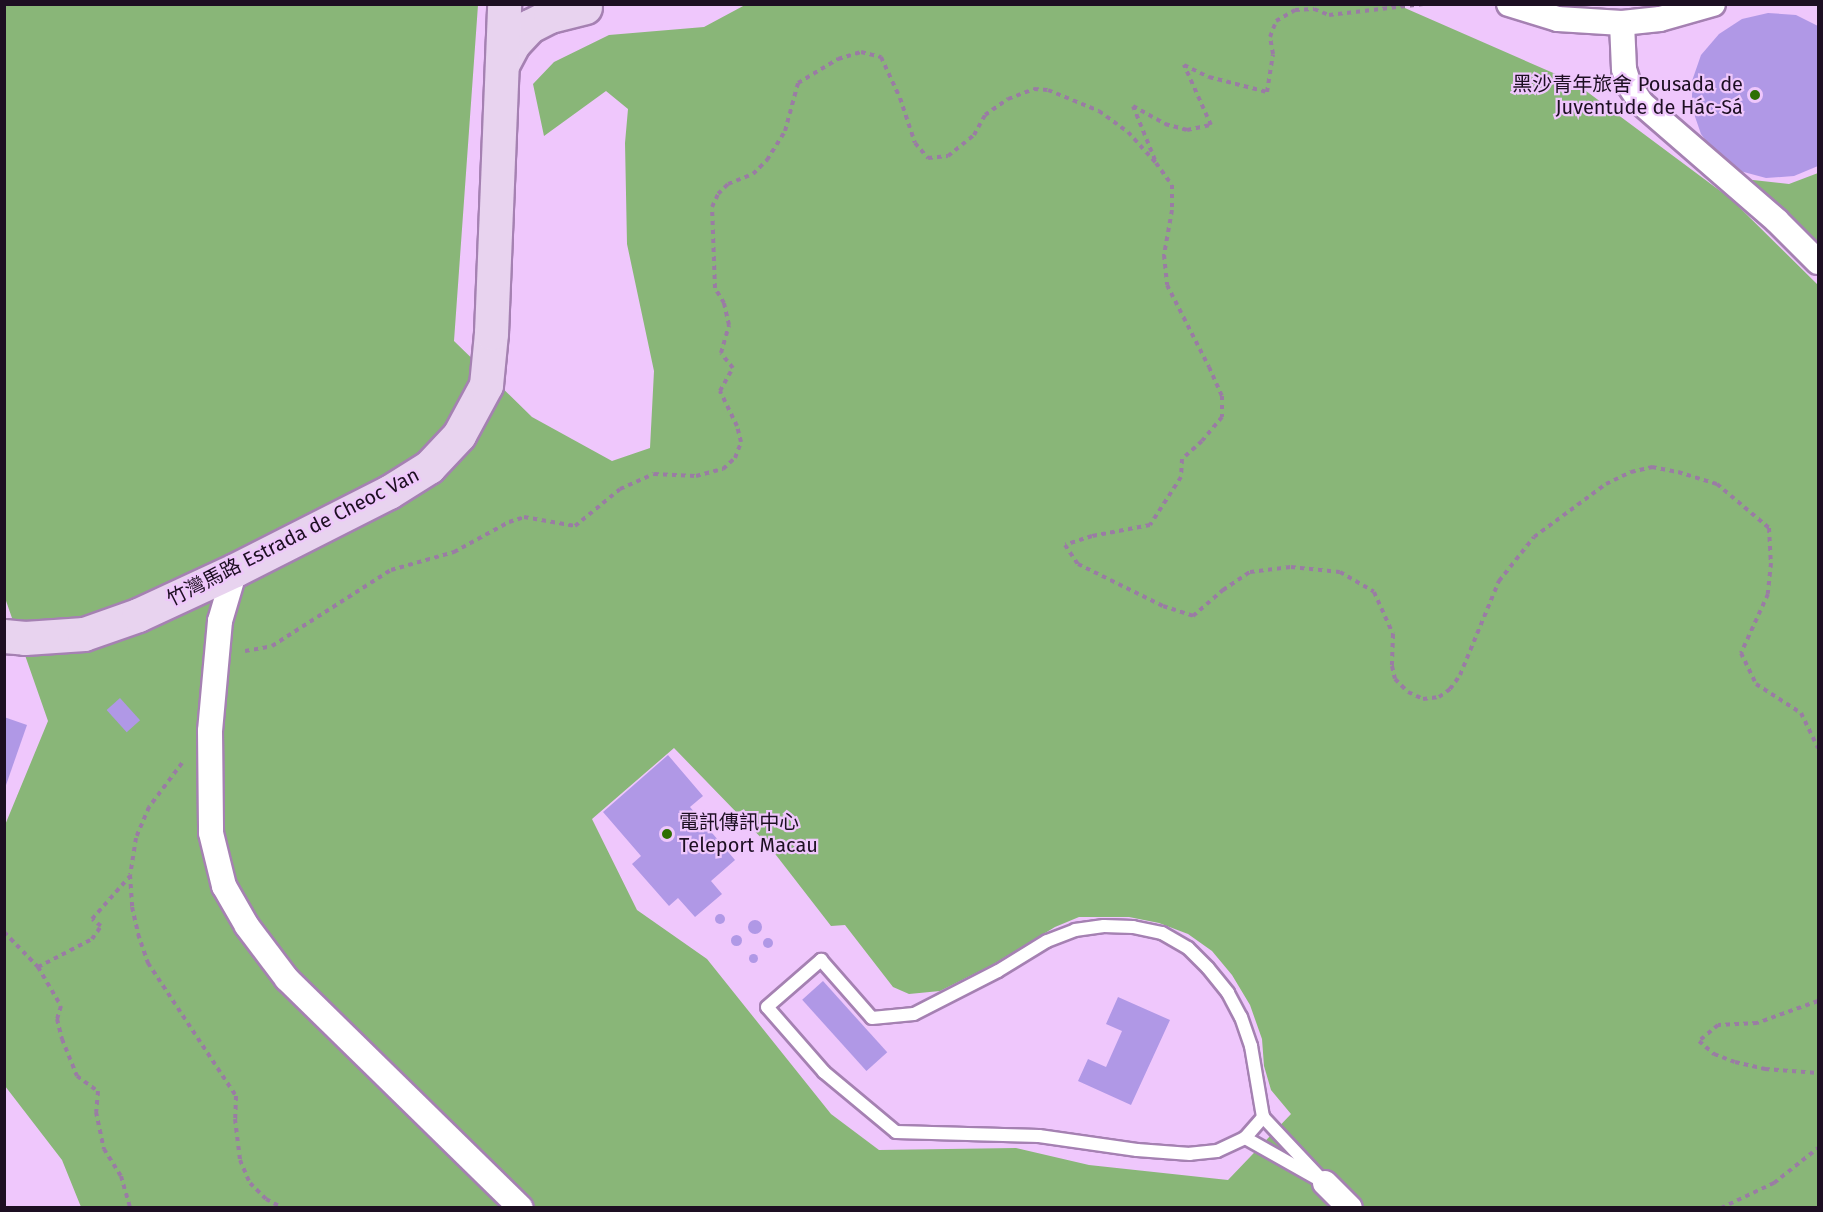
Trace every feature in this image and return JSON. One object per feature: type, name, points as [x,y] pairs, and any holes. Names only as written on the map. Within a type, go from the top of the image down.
[{"type":"main road","name":"竹灣馬路 Estrada de Cheoc Van","points":[[4,636],[25,638],[84,633],[138,615],[198,588],[389,492],[429,467],[459,435],[486,385],[491,333],[504,4]]},
{"type":"main road","points":[[502,65],[513,44],[530,26],[581,5]]},
{"type":"street","points":[[1509,4],[1558,19],[1622,23],[1660,19],[1713,4]]},
{"type":"street","points":[[1622,23],[1624,69],[1629,85],[1641,103],[1777,221],[1818,262]]},
{"type":"street","points":[[234,570],[220,621],[210,731],[212,833],[224,886],[248,926],[287,979],[521,1208]]},
{"type":"street","points":[[198,588],[220,621]]},
{"type":"street","points":[[1325,1183],[1350,1208]]},
{"type":"lane","points":[[1263,1117],[1245,1138],[1217,1151],[1190,1154],[1137,1150],[1039,1136],[896,1132],[824,1072],[767,1006],[821,960],[872,1018],[915,1014],[998,971],[1047,941],[1075,930],[1104,926],[1133,927],[1162,933],[1188,948],[1228,993],[1241,1017],[1251,1046],[1263,1117],[1325,1183]]},
{"type":"lane","points":[[1245,1138],[1325,1183]]},
{"type":"path","points":[[1156,163],[1133,106],[1165,124],[1187,130],[1211,125],[1184,65],[1209,77],[1267,92],[1273,54],[1270,37],[1276,21],[1295,10],[1314,9],[1329,15],[1423,4]]},
{"type":"path","points":[[216,655],[272,646],[391,570],[454,552],[509,522],[524,517],[574,526],[620,489],[654,474],[696,476],[723,469],[735,458],[741,442],[737,426],[720,391],[733,368],[722,353],[729,325],[724,303],[715,288],[712,207],[718,194],[728,184],[753,174],[767,160],[785,131],[798,83],[816,70],[861,52],[881,57],[896,88],[915,143],[928,158],[948,156],[974,135],[985,115],[1020,92],[1034,89],[1048,90],[1099,111],[1128,132],[1172,185],[1172,210],[1164,255],[1167,285],[1214,376],[1222,396],[1222,417],[1202,441],[1182,459],[1181,477],[1150,525],[1092,536],[1065,544],[1077,564],[1163,606],[1193,616],[1223,590],[1250,572],[1291,567],[1340,572],[1374,592],[1393,634],[1392,666],[1395,679],[1408,692],[1423,699],[1439,697],[1450,689],[1460,675],[1499,581],[1534,537],[1606,484],[1631,472],[1652,467],[1678,472],[1717,484],[1769,528],[1771,563],[1768,594],[1741,653],[1756,684],[1801,712],[1818,748]]},
{"type":"path","points":[[210,731],[171,776],[149,807],[136,838],[130,875],[132,907],[148,963],[236,1096],[235,1119],[240,1160],[250,1184],[266,1199],[283,1208]]},
{"type":"path","points":[[38,967],[92,939],[101,926],[92,919],[130,875]]},
{"type":"path","points":[[4,932],[38,967],[61,1006],[58,1025],[76,1076],[98,1091],[96,1112],[104,1149],[126,1186],[130,1208]]},
{"type":"path","points":[[1818,1001],[1757,1023],[1718,1025],[1699,1041],[1714,1054],[1735,1062],[1765,1069],[1818,1073]]},
{"type":"path","points":[[1721,1208],[1774,1183],[1818,1148]]},
{"type":"green space","points":[[5,5],[478,5],[454,341],[532,417],[612,461],[650,448],[654,371],[627,244],[625,143],[628,109],[606,91],[544,136],[533,84],[554,62],[609,35],[704,27],[745,5],[1398,5],[1574,82],[1731,199],[1818,285],[1818,1207],[81,1207],[62,1160],[5,1086],[5,825],[48,721],[5,598]],"holes":[[[674,748],[769,846],[831,926],[845,925],[893,987],[909,994],[940,991],[992,965],[1055,927],[1079,917],[1129,917],[1159,923],[1188,934],[1212,951],[1232,975],[1250,1005],[1262,1039],[1264,1066],[1271,1090],[1291,1114],[1228,1180],[1089,1165],[1016,1148],[879,1150],[831,1114],[707,959],[637,910],[592,819]]]},
{"type":"green space","points":[[1818,173],[1818,248],[1744,179],[1789,184]]},
{"type":"building","name":"黑沙青年旅舍 Pousada de Juventude de Hác-Sá","points":[[1768,13],[1796,15],[1818,26],[1818,166],[1794,176],[1766,178],[1740,171],[1717,156],[1701,134],[1692,108],[1692,81],[1701,55],[1719,34],[1742,19]]},
{"type":"building","points":[[120,698],[140,720],[127,732],[107,710]]},
{"type":"building","points":[[4,717],[27,725],[5,788],[4,788]]},
{"type":"building","name":"電訊傳訊中心 Teleport Macau","points":[[668,755],[703,796],[690,807],[735,860],[711,881],[722,894],[695,917],[678,898],[669,906],[632,864],[641,856],[603,812]]},
{"type":"building","points":[[720,914],[725,919],[720,924],[715,919]]},
{"type":"building","points":[[755,920],[760,922],[762,927],[760,932],[755,934],[750,932],[748,927],[750,922]]},
{"type":"building","points":[[736,935],[740,936],[740,944],[736,945],[732,944],[731,940],[732,936]]},
{"type":"building","points":[[768,938],[772,939],[772,947],[768,948],[764,947],[763,943],[764,939]]},
{"type":"building","points":[[753,953],[758,958],[753,963],[748,958]]},
{"type":"building","points":[[823,981],[887,1052],[866,1071],[802,1000]]},
{"type":"building","points":[[1118,997],[1170,1020],[1131,1105],[1078,1081],[1088,1059],[1106,1067],[1122,1031],[1106,1024]]},
{"type":"place","name":"黑沙青年旅舍 Pousada de Juventude de Hác-Sá","points":[[1755,95]]},
{"type":"place","name":"電訊傳訊中心 Teleport Macau","points":[[667,834]]}]
